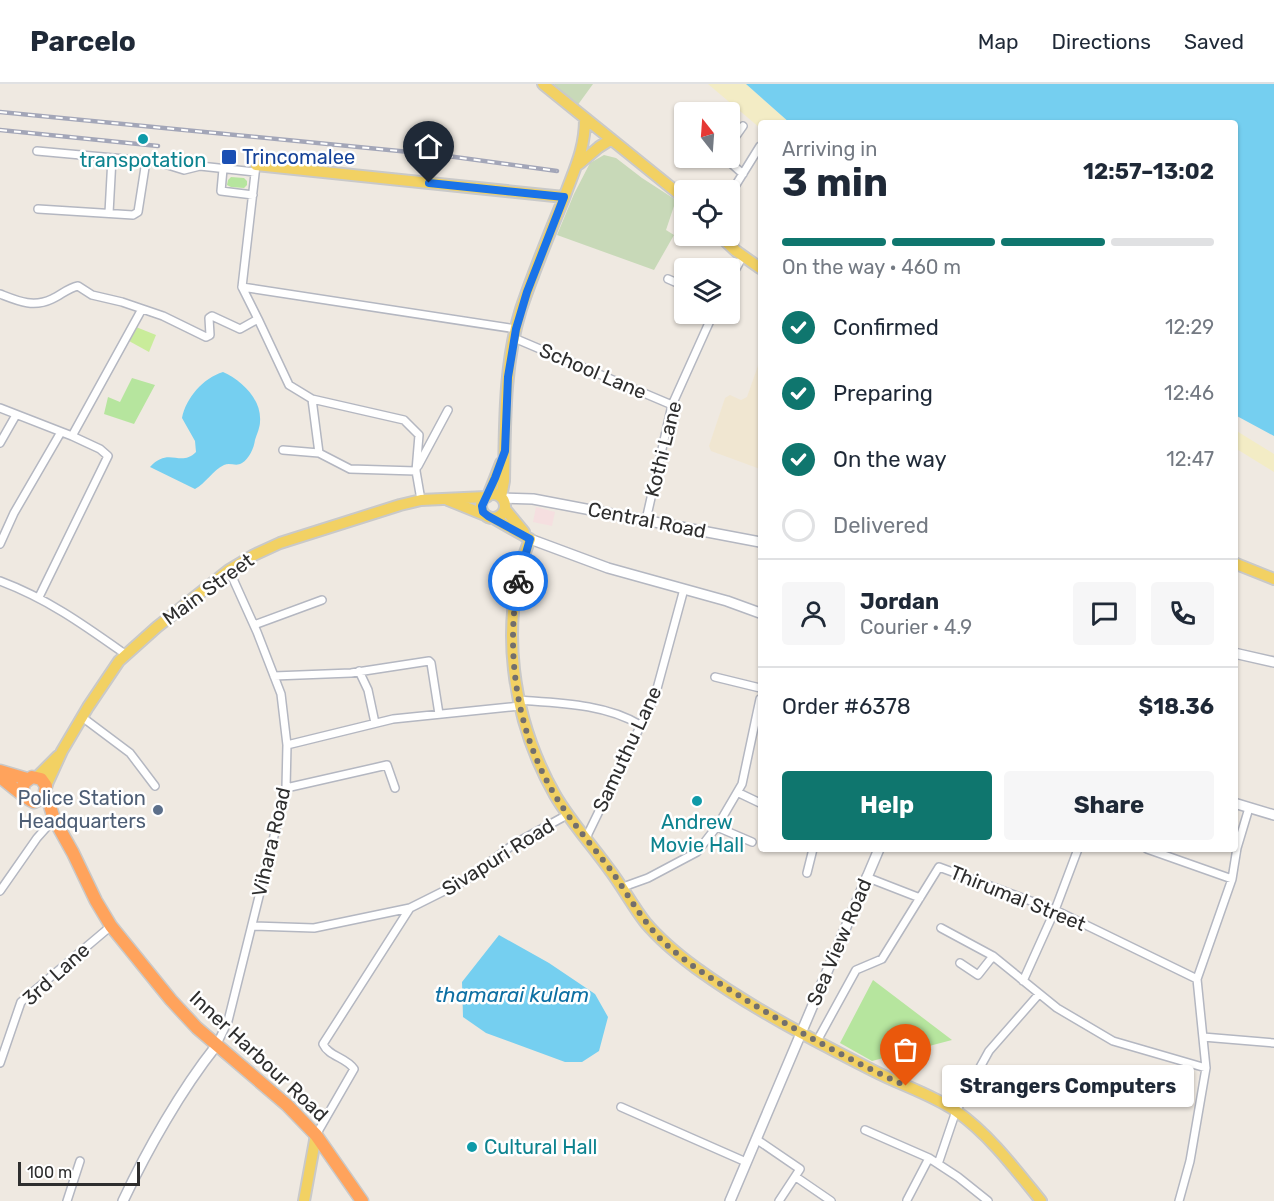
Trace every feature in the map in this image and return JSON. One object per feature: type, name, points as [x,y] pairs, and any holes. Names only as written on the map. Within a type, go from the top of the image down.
[{"type":"highway","points":[[0,771],[41,779],[46,790],[41,800],[34,802],[0,777]]},
{"type":"highway","points":[[22,793],[22,788],[32,778]]},
{"type":"highway","name":"Inner Harbour Road","points":[[46,790],[54,819],[111,926],[171,1000],[216,1046],[287,1106],[316,1135],[362,1201]]},
{"type":"highway","name":"Inner Harbour Road","points":[[34,802],[54,819]]},
{"type":"main road","points":[[543,84],[674,190]]},
{"type":"main road","points":[[505,451],[482,506],[489,516],[499,516],[503,503],[508,377],[515,333],[527,292],[578,164],[585,133],[585,119]]},
{"type":"main road","points":[[578,164],[610,140]]},
{"type":"main road","points":[[256,169],[564,197]]},
{"type":"main road","points":[[731,246],[758,267]]},
{"type":"main road","points":[[487,497],[495,495],[530,539],[518,580],[513,622],[514,675],[519,703],[533,752],[567,814],[623,887],[644,920],[678,955],[711,978],[816,1041],[956,1111],[993,1144],[1041,1201]]},
{"type":"main road","name":"Main Street","points":[[46,790],[62,751],[105,678],[125,654],[184,604],[229,570],[288,540],[421,500],[487,497]]},
{"type":"main road","name":"Main Street","points":[[445,498],[489,516],[530,539],[608,568],[727,601],[758,613]]},
{"type":"main road","name":"Central Road","points":[[503,503],[533,499],[758,542]]},
{"type":"main road","points":[[1238,565],[1274,579]]},
{"type":"main road","points":[[1238,654],[1274,662]]},
{"type":"main road","name":"Main Street","points":[[32,778],[62,751]]},
{"type":"main road","points":[[1238,804],[1274,814]]},
{"type":"main road","name":"Sea View Road","points":[[730,1201],[878,852]]},
{"type":"main road","points":[[123,1201],[135,1176],[200,1065],[216,1046]]},
{"type":"main road","points":[[304,1201],[316,1135]]},
{"type":"street","points":[[740,130],[743,126]]},
{"type":"street","points":[[739,180],[758,149]]},
{"type":"street","points":[[37,152],[158,162],[184,170],[200,166],[256,169],[242,287],[289,385],[312,399],[404,420],[419,435],[416,471],[421,500]]},
{"type":"street","points":[[109,213],[112,158]]},
{"type":"street","points":[[38,209],[133,215],[138,212],[146,161]]},
{"type":"street","points":[[223,168],[221,191],[253,195]]},
{"type":"street","points":[[736,168],[743,174]]},
{"type":"street","points":[[740,260],[742,256]]},
{"type":"street","points":[[668,279],[674,282]]},
{"type":"street","points":[[0,294],[27,304],[36,304],[78,286],[92,295],[142,309],[179,323],[206,337],[210,335],[209,318],[212,316],[240,329],[258,318]]},
{"type":"street","name":"School Lane","points":[[242,287],[515,333],[672,405]]},
{"type":"street","points":[[72,436],[142,309]]},
{"type":"street","name":"Kothi Lane","points":[[646,520],[672,405],[708,324]]},
{"type":"street","points":[[312,399],[319,453]]},
{"type":"street","points":[[0,408],[72,436],[100,449],[108,456],[39,597]]},
{"type":"street","points":[[416,471],[448,410]]},
{"type":"street","points":[[0,443],[16,415]]},
{"type":"street","points":[[0,544],[14,513],[60,432]]},
{"type":"street","points":[[283,450],[319,453],[350,468],[416,471]]},
{"type":"street","name":"Vihara Road","points":[[216,1046],[228,1021],[285,788],[287,745],[281,694],[229,570]]},
{"type":"street","points":[[0,581],[39,597],[125,654]]},
{"type":"street","name":"Samuthu Lane","points":[[586,838],[655,696],[684,590]]},
{"type":"street","points":[[254,625],[322,600]]},
{"type":"street","points":[[274,676],[359,671],[430,661],[439,714]]},
{"type":"street","points":[[359,671],[368,690],[375,723]]},
{"type":"street","points":[[715,677],[758,688]]},
{"type":"street","points":[[287,745],[393,719],[519,703],[551,702],[609,712],[640,725]]},
{"type":"street","points":[[623,887],[648,878],[697,852],[717,827],[739,793],[758,710]]},
{"type":"street","points":[[82,717],[130,753],[155,786]]},
{"type":"street","points":[[285,788],[385,765],[388,766],[395,788]]},
{"type":"street","points":[[739,793],[758,802]]},
{"type":"street","points":[[1238,845],[1249,808]]},
{"type":"street","name":"Sivapuri Road","points":[[252,926],[314,928],[410,908],[466,880],[514,844],[567,814]]},
{"type":"street","points":[[0,891],[37,838],[54,819]]},
{"type":"street","points":[[717,827],[752,842]]},
{"type":"street","points":[[807,873],[812,852]]},
{"type":"street","points":[[1023,981],[1055,910],[1076,852]]},
{"type":"street","points":[[1156,852],[1232,879]]},
{"type":"street","points":[[1179,1201],[1190,1161],[1206,1068],[1197,979],[1232,879],[1236,852]]},
{"type":"street","name":"Thirumal Street","points":[[816,1041],[856,970],[882,959],[939,867],[1055,910],[1197,979]]},
{"type":"street","points":[[866,878],[920,898]]},
{"type":"street","points":[[316,1135],[354,1070],[350,1062],[326,1050],[323,1044],[410,908]]},
{"type":"street","name":"3rd Lane","points":[[0,1063],[21,1002],[111,926]]},
{"type":"street","points":[[940,928],[993,956],[1057,1008],[1113,1041],[1206,1068]]},
{"type":"street","points":[[960,963],[978,975],[993,956]]},
{"type":"street","points":[[938,1164],[956,1111],[989,1051],[1039,994]]},
{"type":"street","points":[[0,1030],[9,1032]]},
{"type":"street","points":[[1203,1037],[1274,1043]]},
{"type":"street","points":[[621,1107],[746,1162]]},
{"type":"street","points":[[865,1130],[929,1158],[988,1201]]},
{"type":"street","points":[[756,1139],[800,1169],[781,1201]]},
{"type":"street","points":[[907,1200],[929,1158]]},
{"type":"street","points":[[67,1201],[80,1161]]},
{"type":"street","points":[[796,1177],[831,1201]]},
{"type":"shaded area","points":[[758,366],[758,468],[711,451],[709,446],[725,398],[730,395],[741,400],[747,397]]},
{"type":"shaded area","points":[[536,507],[555,512],[552,526],[533,522]]},
{"type":"green space","points":[[554,84],[593,84],[577,106]]},
{"type":"green space","points":[[604,155],[616,158],[674,199],[674,206],[666,230],[674,235],[654,270],[557,235],[590,163]]},
{"type":"green space","points":[[231,177],[244,178],[247,185],[244,188],[227,185]]},
{"type":"green space","points":[[136,327],[156,335],[149,352],[129,341]]},
{"type":"green space","points":[[132,378],[155,385],[134,424],[104,414],[108,397],[120,402]]},
{"type":"green space","points":[[873,980],[952,1040],[872,1061],[840,1043]]},
{"type":"sand","points":[[708,84],[746,84],[787,120],[758,120],[758,126],[740,111],[740,102],[729,102]]},
{"type":"sand","points":[[1238,432],[1274,454],[1274,472],[1238,450]]},
{"type":"water","points":[[746,84],[1274,84],[1274,436],[1238,417],[1238,120],[787,120]]},
{"type":"water","points":[[223,372],[243,385],[254,398],[260,414],[260,426],[252,450],[245,461],[238,465],[224,465],[195,489],[150,467],[163,458],[185,458],[196,452],[195,441],[182,418],[184,411],[191,396],[202,384]]},
{"type":"water","name":"thamarai kulam","points":[[499,935],[549,963],[595,994],[608,1017],[599,1051],[582,1062],[565,1062],[486,1033],[463,1017],[462,982]]},
{"type":"railway","points":[[0,112],[440,155],[557,171]]},
{"type":"railway","points":[[0,130],[158,146]]},
{"type":"way so far","points":[[518,581],[513,622],[514,675],[526,732],[533,752],[567,814],[623,887],[644,920],[678,955],[711,978],[816,1041],[906,1086]]},
{"type":"place","name":"transpotation","points":[[143,139]]},
{"type":"place","name":"Trincomalee","points":[[229,157]]},
{"type":"place","name":"Andrew Movie Hall","points":[[697,801]]},
{"type":"place","name":"Police Station Headquarters","points":[[158,810]]},
{"type":"place","name":"Strangers Computers","points":[[906,1086]]},
{"type":"place","name":"Cultural Hall","points":[[472,1147]]},
{"type":"route","points":[[429,183],[564,197],[521,310],[509,361],[505,451],[488,496],[482,502],[483,512],[488,516],[530,539],[518,581]]}]
